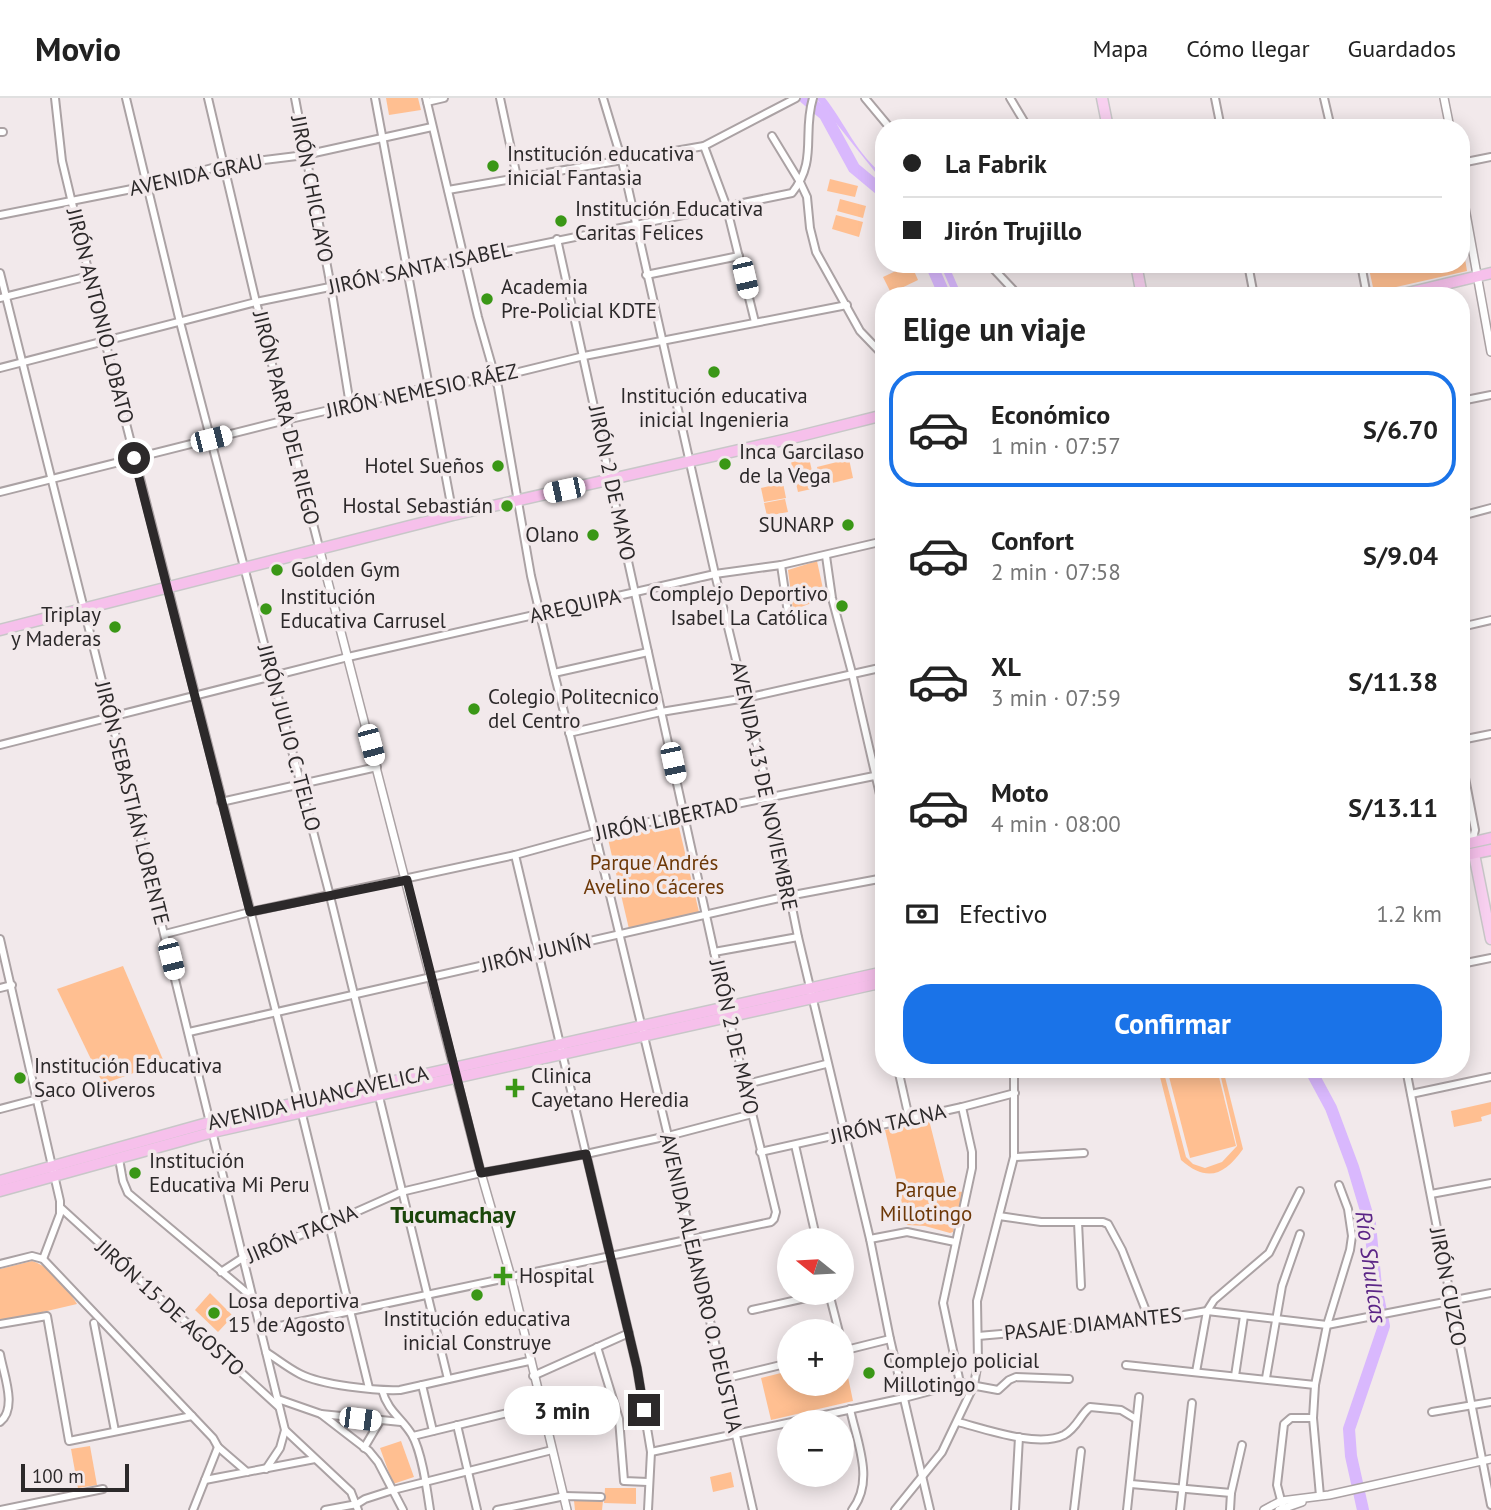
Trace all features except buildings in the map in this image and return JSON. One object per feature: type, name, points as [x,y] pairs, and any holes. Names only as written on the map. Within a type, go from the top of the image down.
[{"type":"highway","points":[[1431,287],[1491,273]]},
{"type":"highway","points":[[0,630],[320,551],[453,515],[875,417]]},
{"type":"highway","points":[[1470,843],[1491,838]]},
{"type":"highway","points":[[1470,855],[1491,850]]},
{"type":"highway","name":"AVENIDA HUANCAVELICA","points":[[300,1107],[377,1096],[643,1037],[809,987],[875,974]]},
{"type":"highway","name":"AVENIDA HUANCAVELICA","points":[[0,1191],[54,1170],[375,1085],[640,1025],[812,998],[875,984]]},
{"type":"highway","name":"AVENIDA HUANCAVELICA","points":[[0,1181],[118,1159],[212,1127]]},
{"type":"main road","points":[[1102,98],[1106,119]]},
{"type":"main road","points":[[1474,854],[1491,939]]},
{"type":"street","name":"JIRÓN ANTONIO LOBATO","points":[[55,98],[62,161],[89,276],[369,1388]]},
{"type":"street","name":"JIRÓN JULIO C. TELLO","points":[[126,98],[180,322],[330,896],[448,1379]]},
{"type":"street","name":"JIRÓN PARRA DEL RIEGO","points":[[208,98],[286,420],[481,1173],[511,1278],[567,1510]]},
{"type":"street","name":"JIRÓN CHICLAYO","points":[[295,98],[331,287],[350,405]]},
{"type":"street","points":[[375,98],[453,515]]},
{"type":"street","points":[[426,100],[444,98]]},
{"type":"street","points":[[500,98],[517,177]]},
{"type":"street","name":"AVENIDA 13 DE NOVIEMBRE","points":[[603,98],[621,161],[715,574],[770,799],[797,937],[870,1239],[930,1510]]},
{"type":"street","points":[[447,190],[704,146],[796,98]]},
{"type":"street","points":[[800,182],[806,172],[813,98]]},
{"type":"street","points":[[865,98],[882,119]]},
{"type":"street","points":[[1010,98],[1023,119]]},
{"type":"street","points":[[1215,98],[1219,119]]},
{"type":"street","points":[[1324,98],[1329,119]]},
{"type":"street","points":[[1444,98],[1448,119]]},
{"type":"street","name":"AVENIDA ALEJANDRO O. DEUSTUA","points":[[426,100],[498,387],[540,614],[668,1136],[753,1510]]},
{"type":"street","name":"AVENIDA GRAU","points":[[0,215],[147,186],[223,165],[305,155],[432,127]]},
{"type":"street","points":[[772,136],[807,197],[810,228],[816,251],[860,331],[875,347]]},
{"type":"street","points":[[704,146],[726,205],[755,323]]},
{"type":"street","points":[[1470,161],[1491,157]]},
{"type":"street","name":"JIRÓN SANTA ISABEL","points":[[0,368],[257,302],[792,193],[800,182]]},
{"type":"street","name":"JIRÓN 2 DE MAYO","points":[[557,239],[706,915],[776,1212],[775,1219],[771,1222],[692,1238]]},
{"type":"street","points":[[1470,240],[1491,352]]},
{"type":"street","points":[[646,275],[739,256]]},
{"type":"street","name":"JIRÓN SEBASTIÁN LORENTE","points":[[0,273],[3,297],[22,362],[111,717],[285,1430]]},
{"type":"street","points":[[997,273],[1011,287]]},
{"type":"street","points":[[3,297],[89,276]]},
{"type":"street","name":"JIRÓN NEMESIO RÁEZ","points":[[0,492],[429,387],[494,379],[584,356],[847,305]]},
{"type":"street","points":[[1470,399],[1491,395]]},
{"type":"street","points":[[1470,514],[1491,508]]},
{"type":"street","name":"AREQUIPA","points":[[0,746],[348,657],[715,574],[781,565],[875,543]]},
{"type":"street","points":[[826,556],[835,610],[875,757]]},
{"type":"street","points":[[781,565],[788,613]]},
{"type":"street","points":[[1470,625],[1491,620]]},
{"type":"street","points":[[554,673],[648,652]]},
{"type":"street","points":[[569,733],[661,712],[746,698],[875,669]]},
{"type":"street","points":[[1470,738],[1491,734]]},
{"type":"street","points":[[221,802],[377,767]]},
{"type":"street","name":"JIRÓN LIBERTAD","points":[[165,934],[250,912],[515,855],[595,833],[875,776]]},
{"type":"street","points":[[1470,804],[1475,830],[1470,838]]},
{"type":"street","points":[[515,855],[629,1333],[652,1452],[648,1510]]},
{"type":"street","name":"JIRÓN JUNÍN","points":[[189,1032],[788,896],[875,880]]},
{"type":"street","points":[[715,952],[797,937]]},
{"type":"street","points":[[0,939],[61,1208],[43,1259]]},
{"type":"street","points":[[1470,962],[1491,958]]},
{"type":"street","points":[[0,988],[12,985]]},
{"type":"street","points":[[747,1084],[826,1064]]},
{"type":"street","points":[[1411,1094],[1491,1077]]},
{"type":"street","points":[[900,1078],[909,1118]]},
{"type":"street","points":[[895,1510],[942,1452],[974,1385],[978,1362],[977,1301],[1014,1157],[1014,1078]]},
{"type":"street","name":"JIRÓN CUZCO","points":[[1408,1078],[1491,1505]]},
{"type":"street","points":[[0,1109],[68,1088]]},
{"type":"street","name":"JIRÓN TACNA","points":[[760,1152],[1015,1093]]},
{"type":"street","points":[[960,1383],[943,1303],[973,1158],[962,1107]]},
{"type":"street","name":"JIRÓN TACNA","points":[[221,1272],[244,1257],[401,1192],[481,1173],[668,1136],[752,1114]]},
{"type":"street","points":[[795,1145],[814,1228]]},
{"type":"street","points":[[1014,1157],[1084,1153]]},
{"type":"street","points":[[118,1159],[128,1193],[254,1298]]},
{"type":"street","points":[[1431,1194],[1491,1183]]},
{"type":"street","points":[[1320,1496],[1313,1418],[1315,1385],[1327,1325],[1351,1243],[1348,1209],[1339,1185]]},
{"type":"street","name":"PASAJE DIAMANTES","points":[[1207,1311],[1214,1300],[1269,1253],[1300,1191]]},
{"type":"street","name":"JIRÓN 15 DE AGOSTO","points":[[61,1208],[280,1409]]},
{"type":"street","points":[[999,1216],[1041,1222],[1103,1222],[1111,1227],[1150,1321]]},
{"type":"street","points":[[1078,1222],[1081,1286]]},
{"type":"street","points":[[870,1239],[907,1232],[955,1242]]},
{"type":"street","points":[[1266,1378],[1283,1286],[1300,1234]]},
{"type":"street","points":[[261,1329],[692,1238]]},
{"type":"street","points":[[0,1264],[32,1256],[43,1259],[213,1438],[218,1447],[247,1472]]},
{"type":"street","name":"PASAJE DIAMANTES","points":[[978,1336],[1150,1321],[1207,1311],[1327,1325],[1491,1293]]},
{"type":"street","points":[[752,1310],[777,1304]]},
{"type":"street","points":[[1196,1372],[1207,1311]]},
{"type":"street","points":[[0,1324],[47,1316],[69,1440],[192,1416]]},
{"type":"street","points":[[1236,1376],[1244,1316]]},
{"type":"street","points":[[94,1323],[115,1431]]},
{"type":"street","points":[[533,1376],[629,1333]]},
{"type":"street","points":[[854,1346],[890,1339]]},
{"type":"street","points":[[597,1347],[615,1401],[624,1481],[648,1482]]},
{"type":"street","points":[[266,1352],[300,1374],[313,1379],[382,1390],[400,1390],[529,1361]]},
{"type":"street","points":[[0,1354],[9,1403],[8,1413],[0,1422]]},
{"type":"street","points":[[1126,1365],[1315,1385]]},
{"type":"street","points":[[723,1379],[777,1366]]},
{"type":"street","points":[[652,1452],[904,1398],[960,1383],[998,1390],[1016,1377],[1069,1379]]},
{"type":"street","points":[[422,1385],[433,1431]]},
{"type":"street","points":[[382,1390],[386,1405],[413,1436],[430,1510]]},
{"type":"street","points":[[1127,1510],[1139,1396]]},
{"type":"street","points":[[278,1399],[321,1414],[401,1422]]},
{"type":"street","points":[[1432,1412],[1491,1402]]},
{"type":"street","points":[[1180,1510],[1192,1404]]},
{"type":"street","points":[[413,1436],[540,1405]]},
{"type":"street","points":[[958,1422],[1019,1437],[1050,1438],[1064,1435],[1077,1425],[1090,1407],[1121,1409],[1136,1419]]},
{"type":"street","points":[[850,1409],[865,1479],[862,1494],[852,1510]]},
{"type":"street","points":[[321,1414],[378,1462],[403,1510]]},
{"type":"street","points":[[1281,1506],[1276,1485],[1284,1424],[1292,1418],[1313,1418]]},
{"type":"street","points":[[364,1448],[380,1421]]},
{"type":"street","points":[[457,1425],[477,1510]]},
{"type":"street","points":[[266,1469],[280,1448],[285,1430],[351,1492],[357,1507]]},
{"type":"street","points":[[1015,1510],[1019,1437]]},
{"type":"street","points":[[1230,1510],[1231,1493],[1242,1446]]},
{"type":"street","points":[[193,1510],[218,1447]]},
{"type":"street","points":[[325,1510],[357,1507],[365,1499],[393,1490],[552,1450]]},
{"type":"street","points":[[1074,1510],[1081,1451]]},
{"type":"street","points":[[205,1480],[315,1459]]},
{"type":"street","points":[[1264,1510],[1491,1459]]},
{"type":"street","points":[[1131,1484],[1231,1493]]},
{"type":"street","points":[[0,1510],[103,1489]]},
{"type":"street","points":[[497,1510],[565,1496],[601,1497]]},
{"type":"green space","points":[[386,98],[418,98],[421,110],[389,115]]},
{"type":"green space","points":[[830,179],[858,186],[855,197],[827,191]]},
{"type":"green space","points":[[840,199],[866,206],[863,218],[837,211]]},
{"type":"green space","points":[[836,215],[863,222],[859,237],[832,229]]},
{"type":"green space","points":[[892,273],[915,273],[918,280],[903,287],[888,287],[883,277]]},
{"type":"green space","points":[[1370,273],[1458,273],[1396,287],[1373,287]]},
{"type":"green space","points":[[809,458],[816,488],[798,492],[791,462]]},
{"type":"green space","points":[[849,459],[853,478],[820,486],[817,467]]},
{"type":"green space","points":[[783,483],[786,498],[764,502],[761,488]]},
{"type":"green space","points":[[785,499],[788,512],[767,516],[764,503]]},
{"type":"green space","points":[[817,561],[825,598],[793,610],[788,570]]},
{"type":"green space","name":"Parque Andrés Avelino Cáceres","points":[[678,823],[699,912],[629,929],[608,839]]},
{"type":"green space","points":[[123,966],[164,1062],[103,1084],[57,989]]},
{"type":"green space","points":[[1160,1078],[1165,1078],[1186,1157],[1193,1164],[1205,1168],[1222,1162],[1237,1146],[1221,1078],[1225,1078],[1243,1149],[1229,1165],[1215,1173],[1199,1172],[1181,1160]]},
{"type":"green space","points":[[1169,1078],[1219,1078],[1236,1146],[1190,1158]]},
{"type":"green space","points":[[1491,1102],[1491,1114],[1481,1117],[1482,1121],[1454,1127],[1451,1111]]},
{"type":"green space","name":"Parque Millotingo","points":[[929,1120],[947,1191],[965,1192],[953,1232],[950,1233],[925,1226],[907,1225],[885,1130]]},
{"type":"green space","points":[[32,1261],[52,1273],[77,1304],[0,1322],[0,1269]]},
{"type":"green space","name":"Losa deportiva 15 de Agosto","points":[[210,1293],[233,1316],[218,1332],[195,1310]]},
{"type":"green space","points":[[777,1374],[777,1396],[852,1396],[853,1401],[814,1410],[777,1410],[777,1419],[771,1420],[761,1378]]},
{"type":"green space","points":[[401,1441],[414,1477],[393,1484],[380,1448]]},
{"type":"green space","points":[[90,1446],[97,1485],[78,1488],[71,1449]]},
{"type":"green space","points":[[731,1472],[734,1487],[713,1492],[710,1477]]},
{"type":"green space","points":[[605,1488],[636,1488],[636,1504],[604,1503]]},
{"type":"green space","points":[[574,1501],[603,1501],[602,1510],[575,1510]]},
{"type":"shaded area","points":[[816,98],[825,98],[875,167],[875,172]]},
{"type":"shaded area","points":[[944,273],[952,273],[958,287],[950,287]]},
{"type":"waterway","name":"Río Shullcas","points":[[805,98],[825,115],[854,168],[875,186]]},
{"type":"waterway","name":"Río Shullcas","points":[[935,273],[941,287]]},
{"type":"waterway","name":"Río Shullcas","points":[[1315,1078],[1331,1108],[1370,1224],[1376,1287],[1384,1326],[1349,1429],[1351,1456],[1363,1510]]},
{"type":"place","name":"Institución educativa inicial Fantasia","points":[[493,166]]},
{"type":"place","name":"Institución Educativa Caritas Felices","points":[[561,221]]},
{"type":"place","name":"Academia Pre-Policial KDTE","points":[[487,299]]},
{"type":"place","name":"Institución educativa inicial Ingenieria","points":[[714,372]]},
{"type":"place","name":"Inca Garcilaso de la Vega","points":[[725,464]]},
{"type":"place","name":"Hotel Sueños","points":[[498,466]]},
{"type":"place","name":"Hostal Sebastián","points":[[507,506]]},
{"type":"place","name":"SUNARP","points":[[848,525]]},
{"type":"place","name":"Olano","points":[[593,535]]},
{"type":"place","name":"Golden Gym","points":[[277,570]]},
{"type":"place","name":"Complejo Deportivo Isabel La Católica","points":[[842,606]]},
{"type":"place","name":"Institución Educativa Carrusel","points":[[266,609]]},
{"type":"place","name":"Triplay y Maderas","points":[[115,627]]},
{"type":"place","name":"Colegio Politecnico del Centro","points":[[474,709]]},
{"type":"place","name":"Institución Educativa Saco Oliveros","points":[[20,1078]]},
{"type":"place","name":"Clinica Cayetano Heredia","points":[[515,1088]]},
{"type":"place","name":"Institución Educativa Mi Peru","points":[[135,1173]]},
{"type":"place","name":"Hospital","points":[[503,1276]]},
{"type":"place","name":"Institución educativa inicial Construye","points":[[477,1295]]},
{"type":"place","name":"Losa deportiva 15 de Agosto","points":[[214,1313]]},
{"type":"place","name":"Complejo policial Millotingo","points":[[869,1373]]},
{"type":"district","name":"Tucumachay","points":[[453,1215]]},
{"type":"route","points":[[134,458],[250,912],[407,880],[481,1173],[586,1154],[637,1368],[644,1410]]}]
